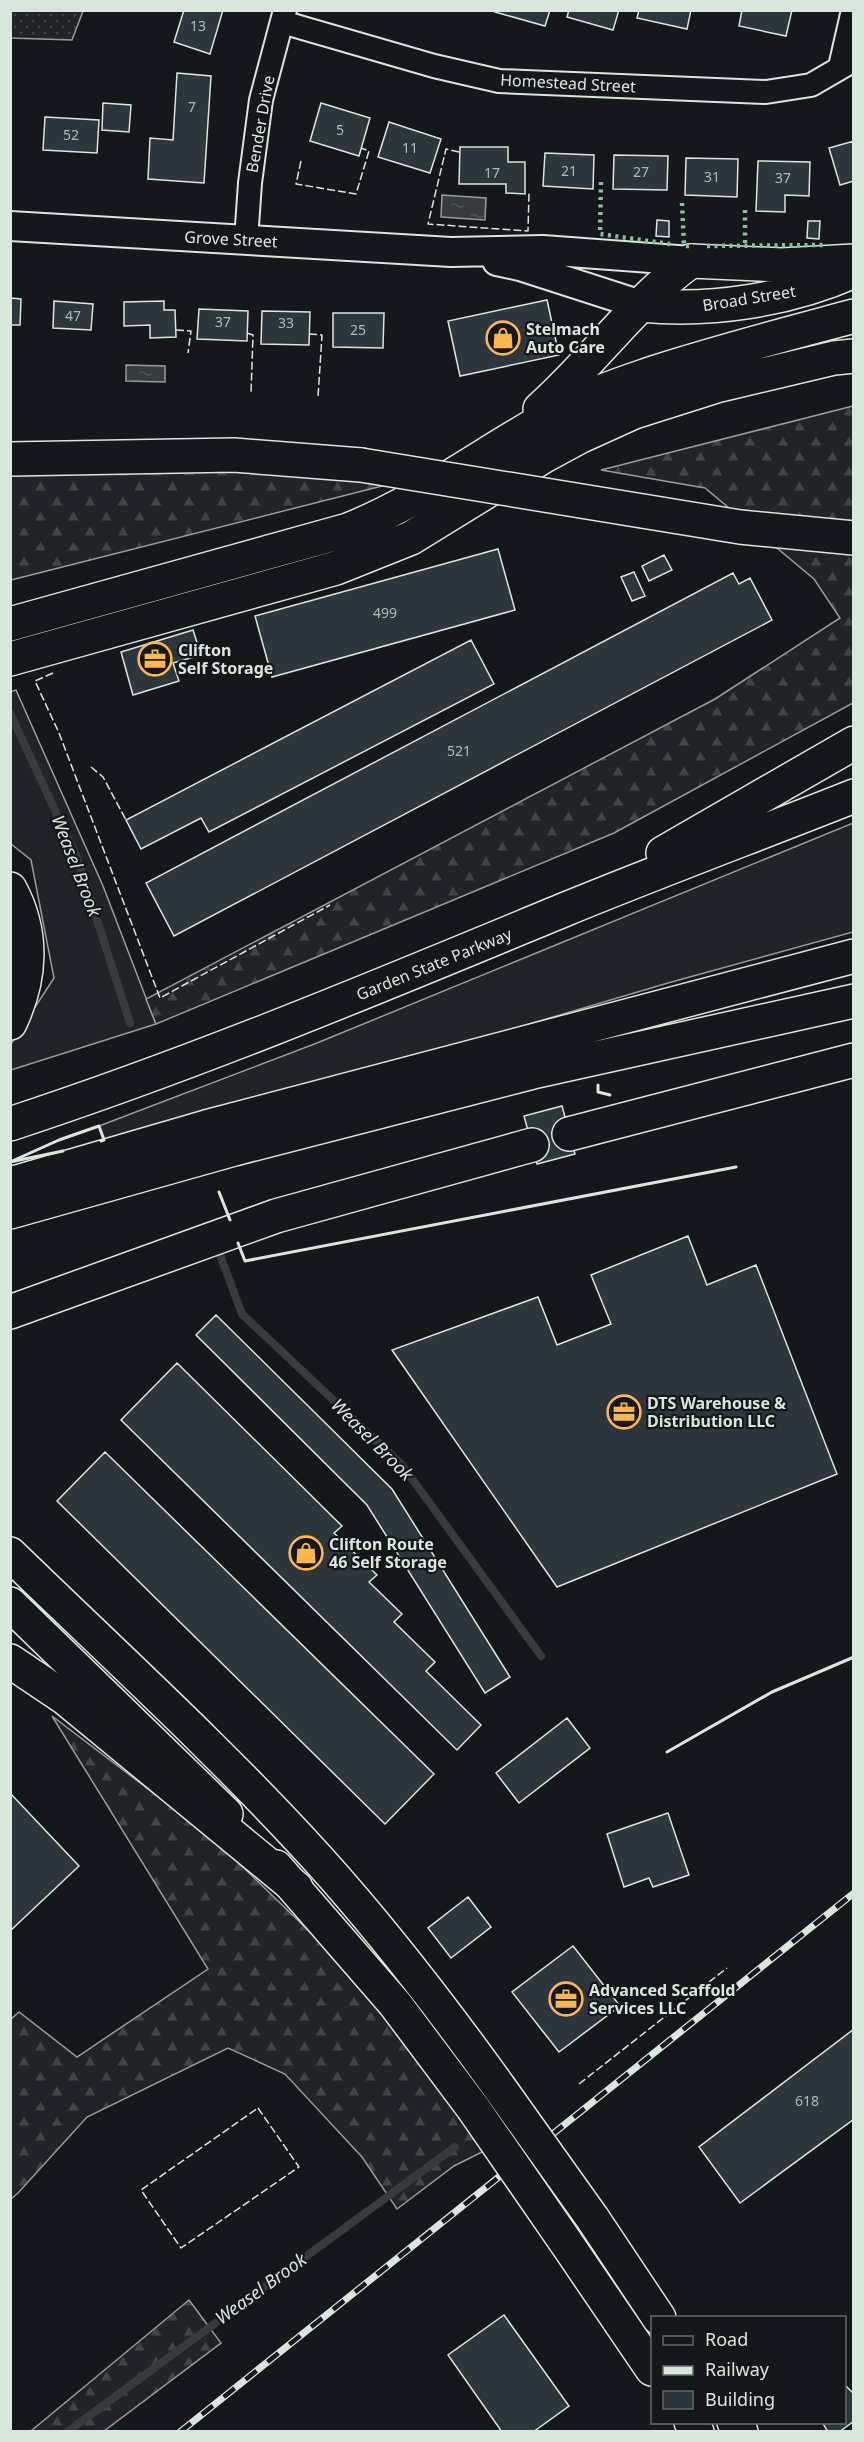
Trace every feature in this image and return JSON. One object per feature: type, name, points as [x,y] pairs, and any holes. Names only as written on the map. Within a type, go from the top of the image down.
[{"type":"main road","name":"Broad Street","points":[[691,261],[782,265],[854,261]]},
{"type":"main road","points":[[491,451],[570,383],[666,279],[691,261]]},
{"type":"main road","name":"Broad Street","points":[[641,305],[672,308],[754,300],[817,286],[854,271]]},
{"type":"main road","points":[[10,624],[348,530],[381,516],[447,480],[491,451],[572,404],[614,386],[702,357],[854,316]]},
{"type":"main road","points":[[10,659],[336,568],[411,538],[544,456],[634,412],[716,386],[834,358],[854,356]]},
{"type":"main road","points":[[10,459],[234,455],[361,465],[740,526],[854,538]]},
{"type":"main road","points":[[10,668],[63,644]]},
{"type":"main road","points":[[568,908],[854,743]]},
{"type":"main road","name":"Garden State Parkway","points":[[10,1125],[186,1064],[408,976],[568,908],[854,796]]},
{"type":"main road","points":[[10,889],[22,917],[27,939],[28,962],[25,984],[10,1023]]},
{"type":"main road","points":[[10,1184],[206,1127],[854,956]]},
{"type":"main road","points":[[10,1212],[234,1149],[533,1072],[854,1001]]},
{"type":"main road","points":[[569,1134],[854,1060]]},
{"type":"main road","points":[[10,1312],[276,1215],[531,1145]]},
{"type":"main road","points":[[10,1554],[261,1799],[310,1851],[412,1970],[500,2087],[658,2316]]},
{"type":"main road","points":[[10,1604],[229,1817],[296,1888],[396,2004],[473,2108],[651,2368]]},
{"type":"main road","points":[[10,1660],[65,1698],[296,1888]]},
{"type":"street","points":[[847,64],[853,10]]},
{"type":"street","name":"Homestead Street","points":[[284,16],[434,66],[499,81],[766,92],[811,85],[847,64]]},
{"type":"street","name":"Bender Drive","points":[[246,240],[259,109],[284,16]]},
{"type":"street","name":"Grove Street","points":[[10,226],[451,252],[543,250],[691,261]]},
{"type":"street","name":"Grove Street","points":[[451,252],[520,266],[641,305]]},
{"type":"green space","points":[[11,10],[83,11],[72,40],[11,38]]},
{"type":"green space","points":[[853,406],[853,703],[614,833],[156,1024],[146,999],[715,699],[840,618],[814,579],[705,488],[601,470]]},
{"type":"green space","points":[[286,465],[386,485],[11,580],[10,473]]},
{"type":"green space","points":[[16,690],[103,886],[156,1024],[11,1070],[11,1044],[54,978],[31,860],[11,844],[10,692]]},
{"type":"green space","points":[[853,823],[853,932],[482,1038],[104,1140],[99,1126],[317,1043]]},
{"type":"green space","points":[[52,1716],[214,1839],[341,1962],[486,2150],[454,2166],[397,2209],[362,2157],[285,2074],[228,2048],[87,2117],[11,2199],[11,2019],[19,2012],[77,2057],[208,1969]]},
{"type":"green space","points":[[189,2300],[221,2343],[104,2431],[31,2431]]},
{"type":"water","points":[[442,195],[486,198],[485,220],[441,217]]},
{"type":"water","points":[[126,365],[165,366],[165,382],[126,381]]},
{"type":"building","points":[[184,10],[223,10],[210,54],[174,42]]},
{"type":"building","points":[[496,10],[550,10],[545,26],[495,12]]},
{"type":"building","points":[[569,10],[619,10],[613,30],[567,17]]},
{"type":"building","points":[[639,10],[691,10],[687,29],[637,18]]},
{"type":"building","points":[[742,10],[792,10],[786,36],[739,26]]},
{"type":"building","points":[[177,73],[211,76],[204,183],[148,179],[150,138],[173,140]]},
{"type":"building","points":[[103,103],[131,105],[129,132],[102,130]]},
{"type":"building","points":[[321,103],[370,118],[359,156],[310,141]]},
{"type":"building","points":[[45,117],[99,120],[97,153],[43,150]]},
{"type":"building","points":[[389,122],[441,139],[430,173],[378,157]]},
{"type":"building","points":[[854,141],[854,181],[840,185],[829,148]]},
{"type":"building","points":[[460,147],[508,147],[508,162],[525,162],[525,194],[506,193],[506,184],[459,184]]},
{"type":"building","points":[[545,153],[594,155],[593,189],[543,186]]},
{"type":"building","points":[[614,155],[668,156],[667,190],[613,189]]},
{"type":"building","points":[[686,158],[738,159],[737,197],[685,195]]},
{"type":"building","points":[[758,161],[810,162],[809,196],[785,195],[785,212],[756,211]]},
{"type":"building","points":[[657,220],[669,221],[669,237],[656,236]]},
{"type":"building","points":[[808,221],[820,221],[819,239],[807,238]]},
{"type":"building","points":[[10,298],[21,299],[20,325],[10,325]]},
{"type":"building","name":"Stelmach Auto Care","points":[[547,300],[559,355],[460,376],[448,321]]},
{"type":"building","points":[[54,301],[93,304],[91,330],[53,328]]},
{"type":"building","points":[[164,301],[164,310],[175,310],[176,337],[150,338],[150,325],[124,326],[124,302]]},
{"type":"building","points":[[199,309],[248,311],[247,341],[197,339]]},
{"type":"building","points":[[262,311],[310,312],[309,345],[261,344]]},
{"type":"building","points":[[333,313],[384,313],[383,348],[333,347]]},
{"type":"building","points":[[498,549],[515,610],[272,677],[255,616]]},
{"type":"building","points":[[664,555],[672,570],[649,581],[642,566]]},
{"type":"building","points":[[634,572],[645,596],[632,601],[621,577]]},
{"type":"building","points":[[733,573],[739,584],[750,578],[772,620],[174,936],[146,883]]},
{"type":"building","name":"Clifton Self Storage","points":[[193,630],[201,655],[173,663],[179,681],[133,695],[121,652]]},
{"type":"building","points":[[471,640],[494,684],[209,832],[201,818],[141,849],[126,820]]},
{"type":"building","points":[[562,1106],[575,1154],[537,1164],[524,1116]]},
{"type":"building","name":"DTS Warehouse & Distribution LLC","points":[[688,1236],[707,1285],[756,1265],[837,1474],[557,1587],[392,1350],[538,1297],[557,1345],[611,1324],[591,1275]]},
{"type":"building","points":[[216,1315],[392,1489],[510,1677],[485,1693],[367,1505],[196,1335]]},
{"type":"building","points":[[177,1363],[342,1526],[334,1533],[377,1575],[369,1582],[402,1614],[394,1622],[435,1662],[426,1671],[481,1725],[457,1750],[121,1420]]},
{"type":"building","points":[[105,1452],[434,1774],[385,1824],[57,1501]]},
{"type":"building","points":[[567,1718],[590,1748],[519,1803],[496,1773]]},
{"type":"building","points":[[10,1793],[79,1866],[10,1931]]},
{"type":"building","points":[[668,1813],[689,1875],[653,1887],[649,1878],[624,1887],[607,1834]]},
{"type":"building","points":[[468,1897],[491,1927],[451,1958],[428,1928]]},
{"type":"building","name":"Advanced Scaffold Services LLC","points":[[573,1946],[620,2006],[559,2052],[512,1992]]},
{"type":"building","points":[[854,2029],[854,2119],[740,2203],[699,2147]]},
{"type":"building","points":[[504,2315],[569,2406],[533,2432],[502,2432],[448,2355]]},
{"type":"building","points":[[846,2386],[854,2394],[854,2421],[839,2432],[828,2432],[823,2424],[846,2424]]},
{"type":"waterway","name":"Weasel Brook","points":[[10,713],[78,860],[130,1023]]},
{"type":"waterway","name":"Weasel Brook","points":[[216,1244],[242,1314],[402,1465],[541,1656]]},
{"type":"waterway","name":"Weasel Brook","points":[[67,2432],[455,2147]]},
{"type":"railway","points":[[180,2432],[854,1893]]},
{"type":"hedge","points":[[601,182],[600,234],[670,244]]},
{"type":"hedge","points":[[682,203],[684,246],[690,246]]},
{"type":"hedge","points":[[745,210],[745,245]]},
{"type":"hedge","points":[[707,246],[825,245]]},
{"type":"fence","points":[[301,161],[296,184],[356,194],[369,151],[361,148]]},
{"type":"fence","points":[[459,152],[446,149],[428,224],[528,231],[529,192]]},
{"type":"fence","points":[[176,330],[191,331],[188,353]]},
{"type":"fence","points":[[247,333],[253,335],[251,394]]},
{"type":"fence","points":[[309,334],[322,335],[318,397]]},
{"type":"fence","points":[[53,673],[35,681],[59,733],[160,998],[330,905]]},
{"type":"fence","points":[[91,767],[103,777],[126,820]]},
{"type":"fence","points":[[579,2084],[727,1968]]},
{"type":"fence","points":[[258,2108],[299,2167],[181,2248],[141,2190],[258,2108]]},
{"type":"wall","points":[[598,1085],[598,1092],[610,1095]]},
{"type":"wall","points":[[10,1162],[59,1140],[99,1126],[104,1140],[101,1141]]},
{"type":"wall","points":[[10,1162],[63,1151]]},
{"type":"wall","points":[[238,1243],[245,1261],[736,1167]]},
{"type":"wall","points":[[219,1192],[230,1220]]},
{"type":"wall","points":[[667,1752],[772,1692],[854,1657]]},
{"type":"place","name":"Stelmach Auto Care","points":[[503,338]]},
{"type":"place","name":"Clifton Self Storage","points":[[155,659]]},
{"type":"place","name":"DTS Warehouse & Distribution LLC","points":[[624,1412]]},
{"type":"place","name":"Clifton Route 46 Self Storage","points":[[306,1553]]},
{"type":"place","name":"Advanced Scaffold Services LLC","points":[[566,1999]]}]
